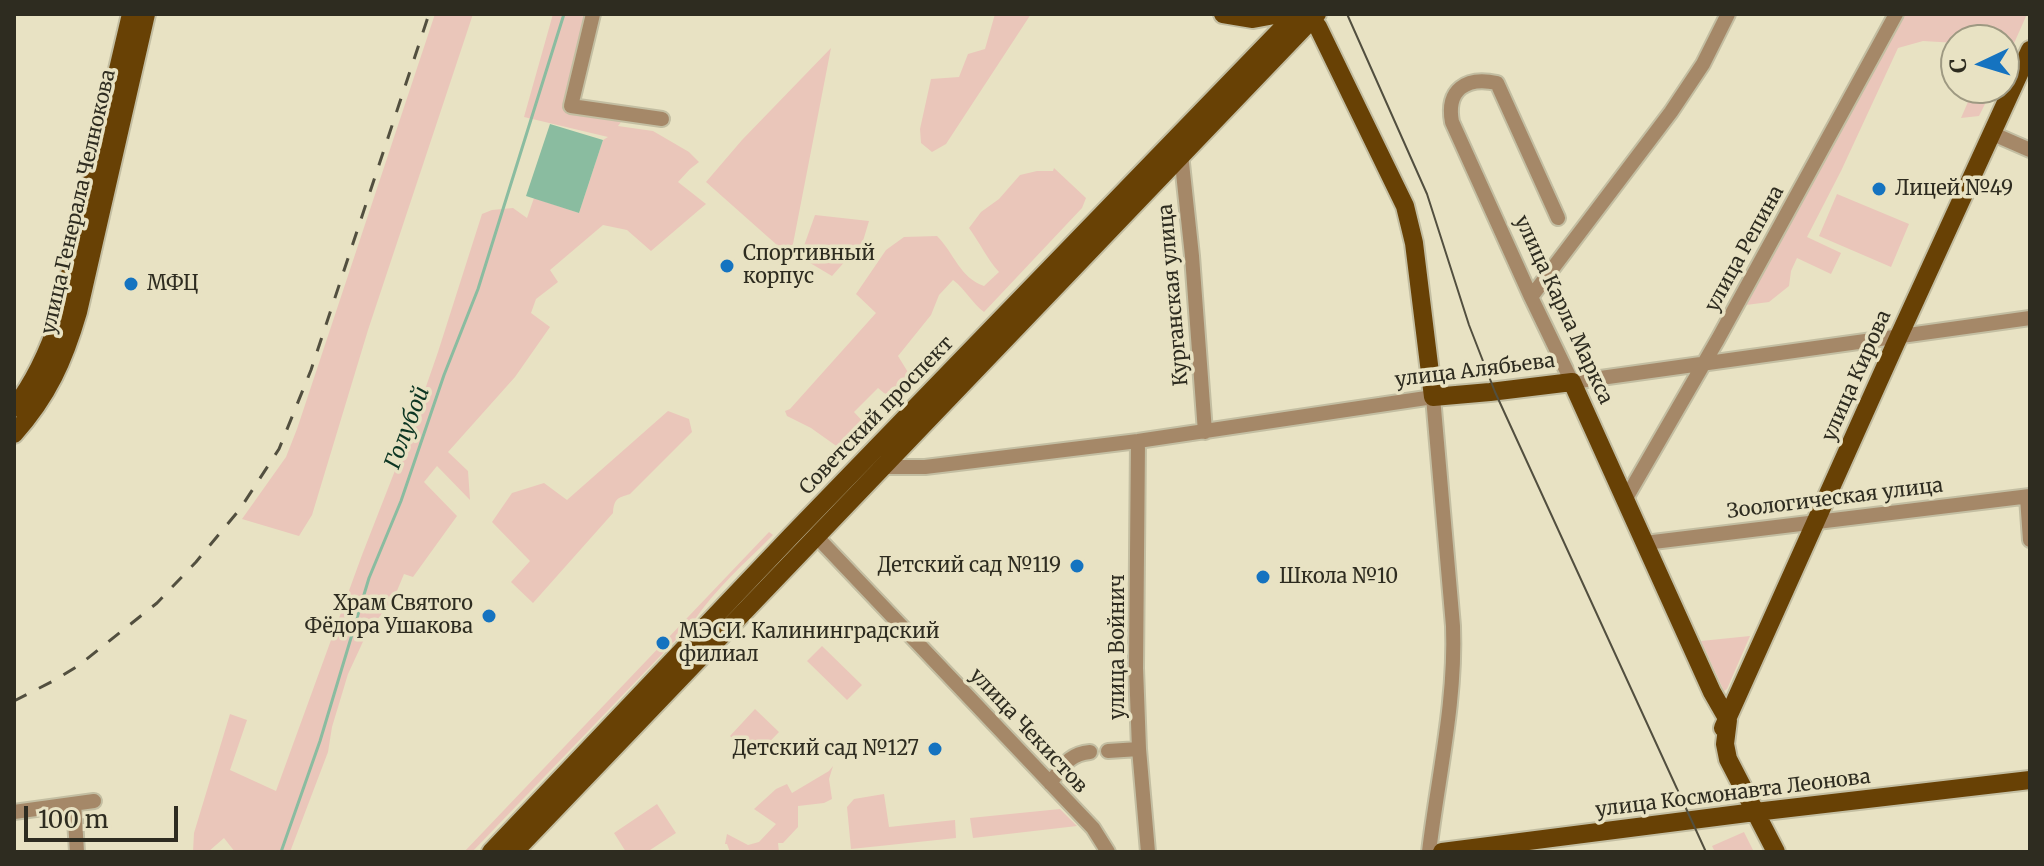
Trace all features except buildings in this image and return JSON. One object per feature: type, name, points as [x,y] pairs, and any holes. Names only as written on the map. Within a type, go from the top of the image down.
[{"type":"main road","name":"улица Генерала Челнокова","points":[[14,434],[40,402],[62,362],[78,312],[92,215],[131,14]]},
{"type":"main road","name":"улица Генерала Челнокова","points":[[14,408],[35,378],[50,348],[92,215],[146,14]]},
{"type":"main road","points":[[1223,14],[1243,18],[1280,14]]},
{"type":"main road","points":[[1308,15],[1318,27],[1405,206],[1414,243],[1433,397]]},
{"type":"main road","name":"Советский проспект","points":[[491,852],[791,536],[1256,56],[1308,15]]},
{"type":"main road","name":"Советский проспект","points":[[514,852],[1181,154],[1308,15]]},
{"type":"main road","points":[[1243,18],[1255,34],[1256,56]]},
{"type":"main road","name":"улица Кирова","points":[[1728,720],[2030,50]]},
{"type":"main road","name":"улица Алябьева","points":[[1433,397],[1572,382]]},
{"type":"main road","name":"улица Карла Маркса","points":[[1572,382],[1712,692],[1728,720],[1725,744],[1728,759],[1766,852]]},
{"type":"main road","name":"улица Космонавта Леонова","points":[[1442,852],[2030,780]]},
{"type":"main road","name":"улица Карла Маркса","points":[[1751,813],[1776,852]]},
{"type":"street","points":[[593,14],[571,106],[662,119]]},
{"type":"street","points":[[1531,297],[1671,112],[1703,64],[1728,14]]},
{"type":"street","name":"улица Репина","points":[[1625,500],[1896,14]]},
{"type":"street","name":"улица Карла Маркса","points":[[1558,218],[1497,83],[1486,80],[1457,89],[1450,109],[1452,122],[1572,382]]},
{"type":"street","points":[[1991,133],[2030,150]]},
{"type":"street","name":"Курганская улица","points":[[1181,154],[1205,432]]},
{"type":"street","name":"улица Алябьева","points":[[1572,382],[2030,318]]},
{"type":"street","points":[[1429,852],[1448,730],[1455,658],[1433,397]]},
{"type":"street","name":"улица Алябьева","points":[[881,467],[925,467],[1138,441],[1433,397]]},
{"type":"street","name":"улица Войнич","points":[[1138,441],[1136,668],[1148,852]]},
{"type":"street","points":[[905,443],[925,467]]},
{"type":"street","points":[[2028,497],[2030,540]]},
{"type":"street","name":"Зоологическая улица","points":[[1645,543],[2028,497]]},
{"type":"street","name":"улица Чекистов","points":[[816,536],[1093,828],[1108,852]]},
{"type":"street","points":[[1108,751],[1139,749]]},
{"type":"street","points":[[1050,783],[1070,758],[1090,752]]},
{"type":"street","points":[[14,812],[94,801]]},
{"type":"street","points":[[74,804],[77,852]]},
{"type":"shaded area","points":[[435,14],[473,14],[368,330],[312,515],[299,536],[242,519],[286,457],[297,429]]},
{"type":"shaded area","points":[[553,14],[587,14],[565,109],[624,118],[618,126],[653,131],[689,152],[699,162],[678,182],[706,204],[651,251],[627,230],[603,225],[550,270],[558,282],[536,299],[531,313],[550,327],[515,377],[448,452],[468,471],[470,500],[437,466],[424,482],[457,516],[413,577],[404,574],[394,598],[367,633],[348,674],[328,752],[290,852],[235,852],[224,838],[208,852],[193,852],[194,833],[230,714],[247,720],[230,770],[276,791],[412,427],[482,214],[513,208],[527,218],[534,198],[579,213],[603,140],[608,137],[524,117]]},
{"type":"shaded area","points":[[995,14],[1031,14],[946,144],[932,152],[921,143],[920,129],[931,79],[959,77],[968,54],[985,49]]},
{"type":"shaded area","points":[[1903,14],[2027,14],[2020,30],[2020,24],[1940,24],[1940,42],[1923,41],[1898,48],[1807,237],[1841,253],[1831,274],[1797,258],[1789,286],[1769,302],[1746,305],[1892,27]]},
{"type":"shaded area","points":[[831,48],[792,249],[786,253],[706,182]]},
{"type":"shaded area","points":[[1967,104],[1985,104],[1979,116],[1961,118]]},
{"type":"shaded area","points":[[550,124],[603,140],[579,213],[526,196]]},
{"type":"shaded area","points":[[1054,168],[1086,198],[1082,208],[984,312],[953,280],[939,295],[931,315],[898,356],[914,382],[898,399],[878,388],[854,412],[867,426],[867,437],[849,455],[811,428],[787,416],[785,411],[876,313],[856,294],[886,250],[904,237],[937,236],[963,271],[984,286],[999,272],[969,228],[981,212],[999,199],[1020,175],[1053,171]]},
{"type":"shaded area","points":[[1837,194],[1909,224],[1891,267],[1819,236]]},
{"type":"shaded area","points":[[815,215],[869,221],[863,241],[832,276],[800,257]]},
{"type":"shaded area","points":[[668,411],[689,419],[692,432],[630,494],[617,500],[613,513],[533,603],[511,582],[530,561],[492,522],[512,493],[544,483],[567,500]]},
{"type":"shaded area","points":[[769,532],[773,535],[721,587],[693,622],[472,852],[464,852]]},
{"type":"shaded area","points":[[1750,636],[1727,689],[1724,691],[1701,641]]},
{"type":"shaded area","points":[[822,646],[862,685],[847,700],[807,661]]},
{"type":"shaded area","points":[[755,709],[779,732],[754,758],[730,736]]},
{"type":"shaded area","points":[[833,766],[829,779],[832,799],[798,806],[798,827],[783,843],[778,843],[779,852],[730,852],[725,844],[727,834],[748,845],[759,842],[776,824],[754,809],[776,789],[787,784],[792,793]]},
{"type":"shaded area","points":[[884,794],[889,827],[955,820],[956,838],[851,849],[847,807],[854,799]]},
{"type":"shaded area","points":[[657,804],[676,833],[647,852],[626,852],[614,833]]},
{"type":"shaded area","points":[[1060,809],[1077,826],[973,838],[970,818]]},
{"type":"shaded area","points":[[1744,832],[1754,852],[1715,852],[1712,846]]},
{"type":"waterway","name":"Голубой","points":[[281,852],[320,741],[369,578],[401,501],[444,375],[478,289],[564,14]]},
{"type":"tram line","points":[[1347,14],[1427,194],[1469,325],[1495,392],[1706,852]]},
{"type":"railway","points":[[14,701],[78,666],[157,603],[240,509],[279,449],[311,370],[429,14]]},
{"type":"place","name":"Лицей №49","points":[[1879,189]]},
{"type":"place","name":"Спортивный корпус","points":[[727,266]]},
{"type":"place","name":"МФЦ","points":[[131,284]]},
{"type":"place","name":"Детский сад №119","points":[[1077,566]]},
{"type":"place","name":"Школа №10","points":[[1263,577]]},
{"type":"place","name":"Храм Святого Фёдора Ушакова","points":[[489,616]]},
{"type":"place","name":"МЭСИ. Калининградский филиал","points":[[663,643]]},
{"type":"place","name":"Детский сад №127","points":[[935,749]]}]
